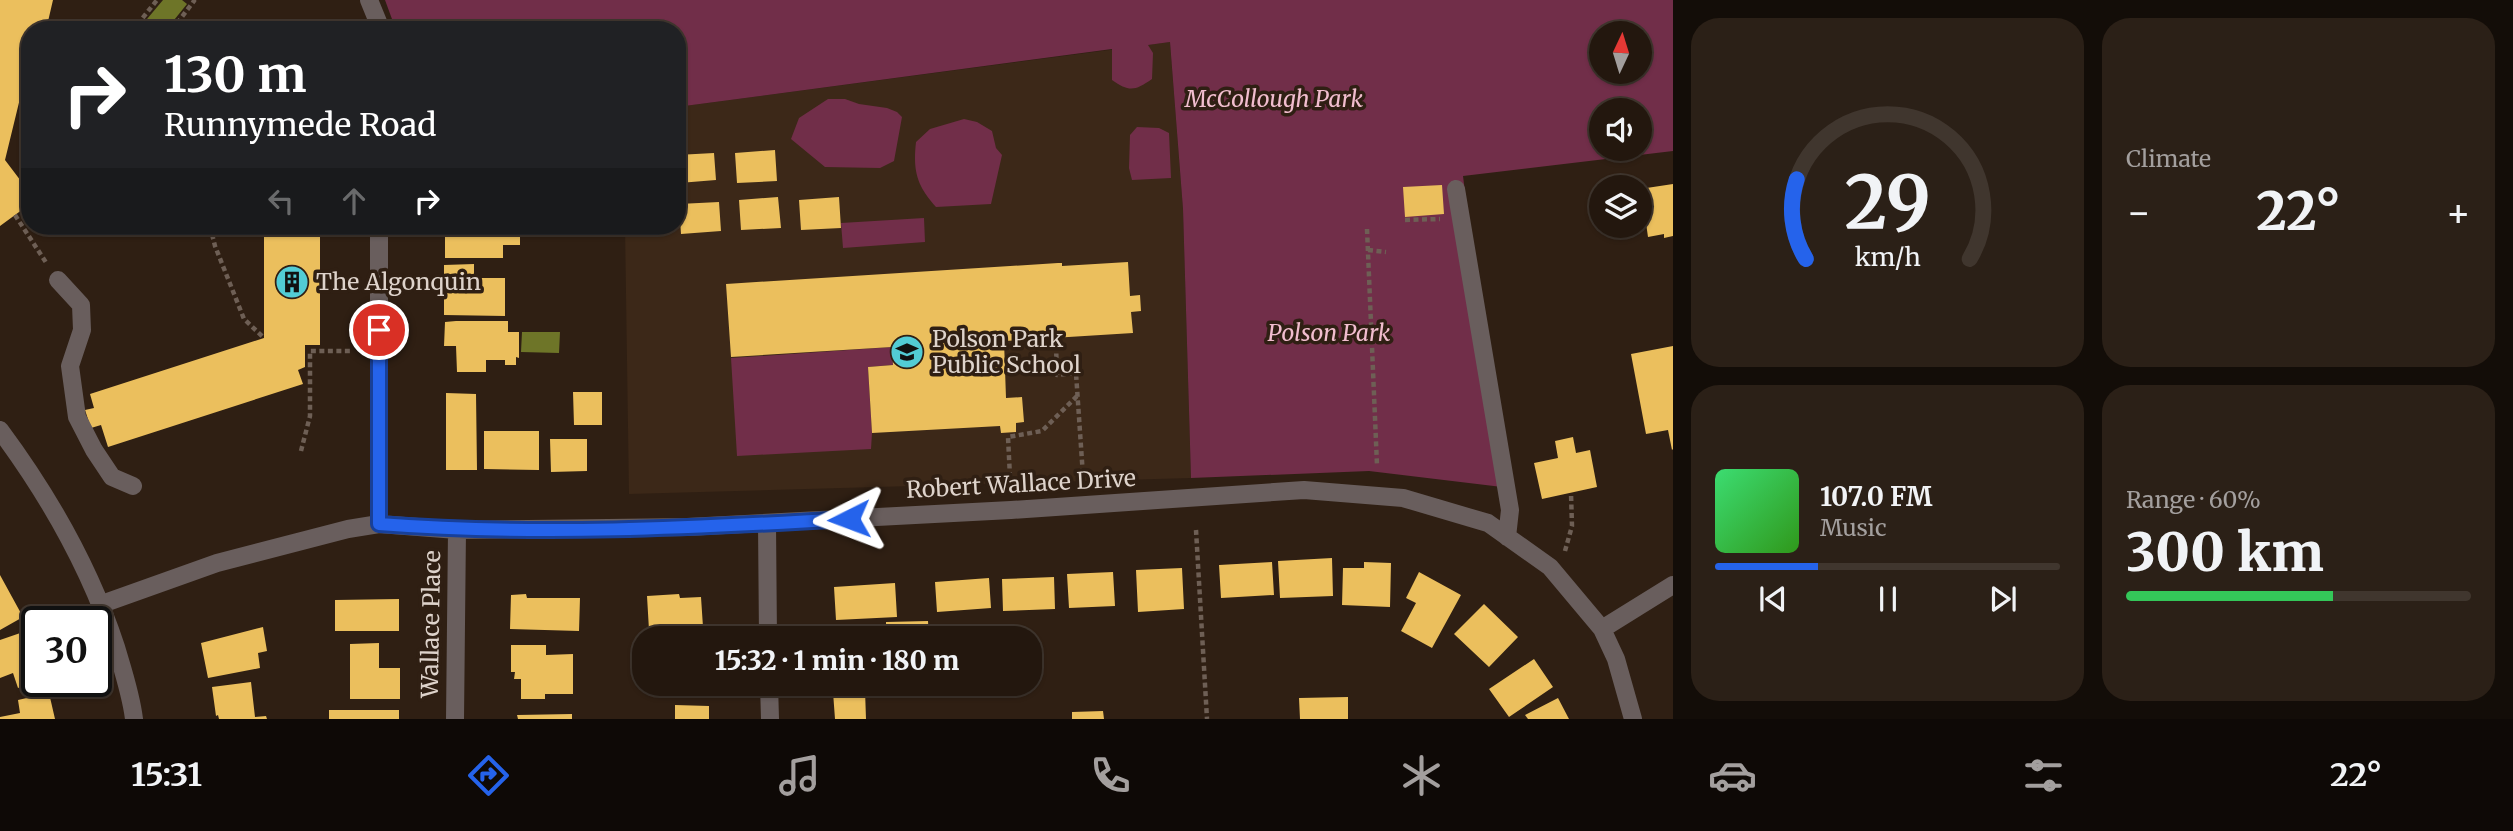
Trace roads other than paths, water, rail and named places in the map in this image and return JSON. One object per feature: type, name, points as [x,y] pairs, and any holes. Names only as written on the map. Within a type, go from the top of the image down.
[{"type":"street","points":[[369,0],[378,21]]},
{"type":"street","points":[[1456,189],[1510,510],[1507,537]]},
{"type":"street","points":[[379,235],[379,524]]},
{"type":"street","points":[[58,280],[81,305],[82,330],[70,366],[77,416],[94,450],[112,477],[133,486]]},
{"type":"street","points":[[0,430],[36,480],[102,604],[131,694],[134,719]]},
{"type":"street","name":"Robert Wallace Drive","points":[[102,604],[217,563],[348,529],[379,524],[457,530],[768,524],[1304,490],[1403,498],[1488,523],[1550,567],[1602,629],[1616,659],[1633,719]]},
{"type":"street","points":[[768,524],[768,626]]},
{"type":"street","name":"Wallace Place","points":[[455,719],[457,530]]},
{"type":"street","points":[[1602,629],[1673,585]]},
{"type":"street","points":[[769,696],[770,719]]},
{"type":"place","name":"The Algonquin","points":[[292,282]]},
{"type":"place","name":"Polson Park Public School","points":[[907,352]]},
{"type":"park label","name":"McCollough Park","points":[[1274,99]]},
{"type":"park label","name":"Polson Park","points":[[1329,333]]}]
